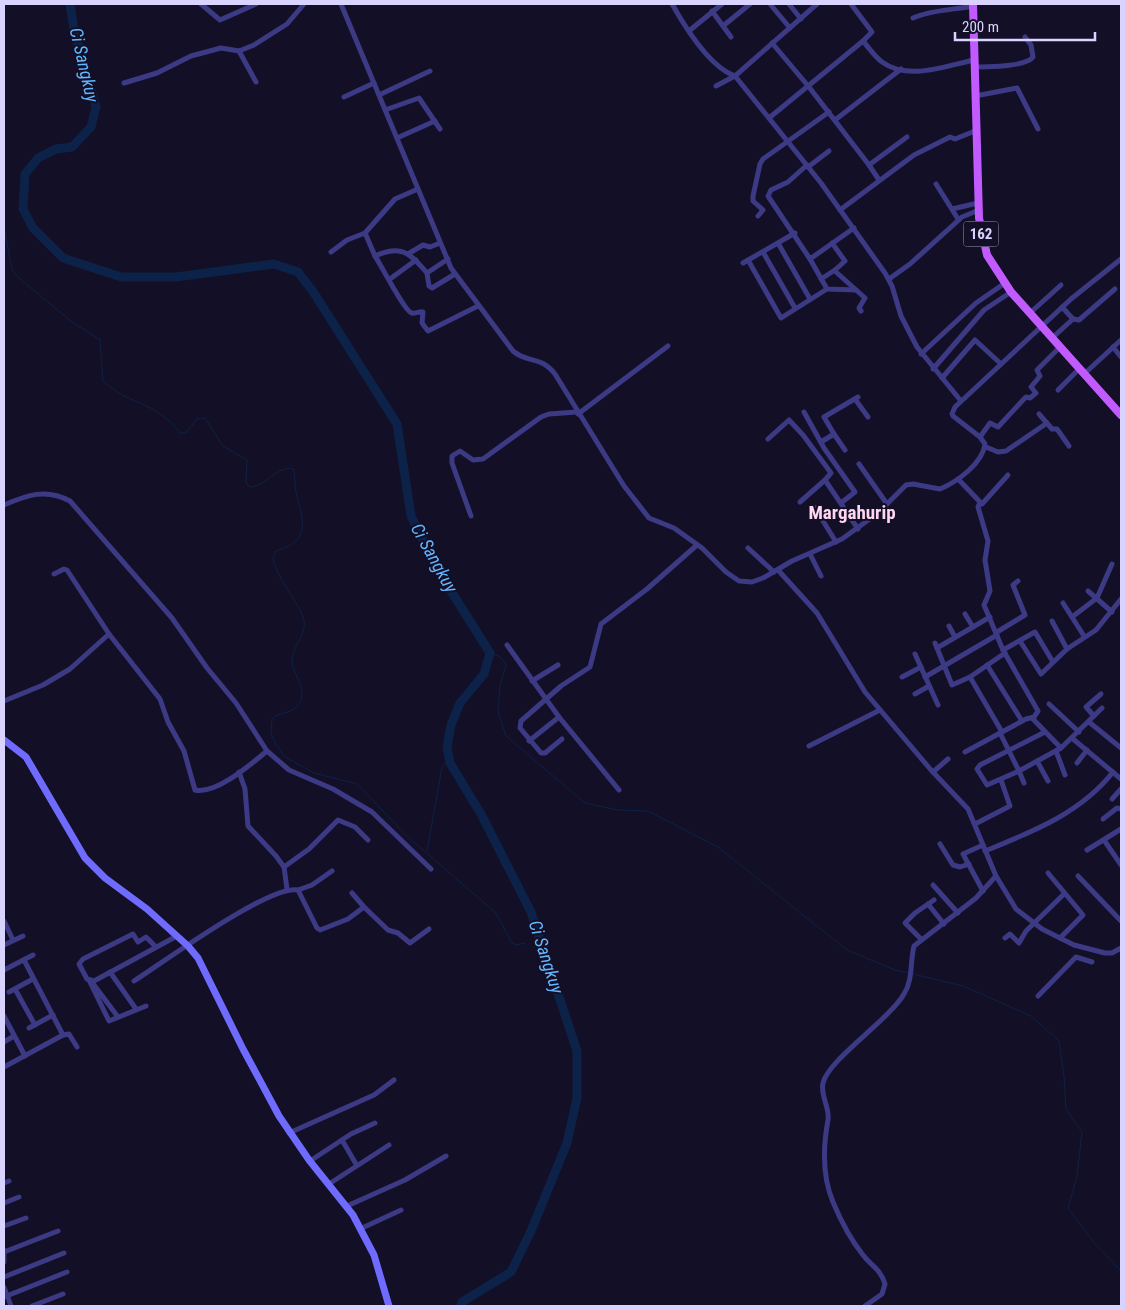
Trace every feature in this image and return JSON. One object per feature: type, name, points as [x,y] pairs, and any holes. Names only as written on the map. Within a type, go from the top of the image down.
[{"type":"main road","name":"162","points":[[973,5],[978,206],[980,228],[987,255],[1011,292],[1121,415]]},
{"type":"street","points":[[201,4],[220,20],[256,4]]},
{"type":"street","points":[[124,83],[157,73],[198,54],[221,48],[239,51],[279,30],[304,4]]},
{"type":"street","points":[[341,4],[455,274],[518,355],[541,361],[549,366],[566,389],[574,413],[624,486],[649,518],[674,528],[739,581],[752,582],[792,561],[836,542],[858,529],[909,484],[940,489],[958,479],[980,457],[986,447]]},
{"type":"street","points":[[672,4],[688,31],[714,62],[735,76],[808,166],[854,228],[889,278],[901,316],[921,354],[961,401]]},
{"type":"street","points":[[688,31],[722,4]]},
{"type":"street","points":[[723,26],[750,4]]},
{"type":"street","points":[[770,4],[790,28]]},
{"type":"street","points":[[789,4],[801,19]]},
{"type":"street","points":[[716,86],[735,76],[817,4]]},
{"type":"street","points":[[769,118],[809,87],[872,32],[852,4]]},
{"type":"street","points":[[913,18],[924,12],[934,14],[973,5]]},
{"type":"street","points":[[712,11],[731,37]]},
{"type":"street","points":[[863,41],[881,61],[891,67],[912,72],[974,64],[1015,63],[1020,65],[1032,60],[1033,57],[1031,45],[1025,37]]},
{"type":"street","points":[[772,43],[829,112],[879,180]]},
{"type":"street","points":[[239,51],[256,82]]},
{"type":"street","points":[[835,120],[901,70]]},
{"type":"street","points":[[379,95],[430,71]]},
{"type":"street","points":[[344,97],[374,83]]},
{"type":"street","points":[[975,96],[1017,88],[1038,129]]},
{"type":"street","points":[[385,110],[419,98],[440,129]]},
{"type":"street","points":[[758,216],[763,210],[754,201],[753,196],[760,164],[763,159],[829,112]]},
{"type":"street","points":[[397,138],[435,121]]},
{"type":"street","points":[[840,210],[922,150],[950,137],[956,139],[975,131]]},
{"type":"street","points":[[869,165],[907,137]]},
{"type":"street","points":[[827,289],[794,233],[768,196],[771,190],[788,182],[829,151]]},
{"type":"street","points":[[936,184],[958,219]]},
{"type":"street","points":[[330,252],[348,240],[365,233],[395,199],[418,190]]},
{"type":"street","points":[[952,208],[978,206]]},
{"type":"street","points":[[889,278],[910,264],[958,219],[978,206]]},
{"type":"street","points":[[810,259],[854,228]]},
{"type":"street","points":[[365,233],[375,256],[406,309],[414,314],[423,312],[422,323],[428,331],[478,306]]},
{"type":"street","points":[[742,264],[794,233]]},
{"type":"street","points":[[408,254],[424,245],[430,247],[440,242]]},
{"type":"street","points":[[778,243],[810,299]]},
{"type":"street","points":[[821,279],[845,261],[832,243]]},
{"type":"street","points":[[375,256],[388,250],[401,251],[408,254],[416,260],[426,274],[429,286],[432,288],[455,274]]},
{"type":"street","points":[[763,252],[795,308]]},
{"type":"street","points":[[426,274],[448,259]]},
{"type":"street","points":[[1047,423],[1006,451],[998,452],[986,447],[980,437],[952,414],[961,401],[1062,307],[1121,259]]},
{"type":"street","points":[[390,279],[416,260]]},
{"type":"street","points":[[748,260],[779,317],[784,317],[795,308],[827,289],[856,290]]},
{"type":"street","points":[[835,270],[865,298],[859,308],[861,311]]},
{"type":"street","points":[[921,354],[976,303],[1005,283]]},
{"type":"street","points":[[1030,313],[1061,284]]},
{"type":"street","points":[[1062,307],[1072,319],[1078,320],[1115,289]]},
{"type":"street","points":[[933,369],[984,310],[1011,292]]},
{"type":"street","points":[[1052,338],[1072,319]]},
{"type":"street","points":[[942,378],[974,340],[1001,364]]},
{"type":"street","points":[[1058,390],[1121,340]]},
{"type":"street","points":[[471,516],[453,468],[453,455],[460,452],[473,460],[484,459],[541,417],[548,414],[574,413],[668,346]]},
{"type":"street","points":[[980,437],[990,423],[998,427],[1026,397],[1030,398],[1036,393],[1031,387],[1040,376],[1037,370],[1060,347]]},
{"type":"street","points":[[1113,347],[1121,357]]},
{"type":"street","points":[[845,450],[824,417],[856,398],[868,417]]},
{"type":"street","points":[[804,412],[821,442],[855,492],[841,503]]},
{"type":"street","points":[[1039,414],[1052,429],[1057,429],[1069,446]]},
{"type":"street","points":[[768,439],[789,420],[803,435],[831,473],[826,480],[800,502]]},
{"type":"street","points":[[821,442],[834,434]]},
{"type":"street","points":[[859,464],[887,504]]},
{"type":"street","points":[[966,752],[1022,721],[1032,718],[1037,714],[1038,710],[1004,652],[984,605],[990,591],[985,560],[988,541],[978,507],[1008,475]]},
{"type":"street","points":[[958,479],[981,503]]},
{"type":"street","points":[[826,480],[858,529]]},
{"type":"street","points":[[4,506],[46,492],[70,501],[172,618],[207,668],[236,703],[267,751],[289,770],[333,789],[372,812],[431,869]]},
{"type":"street","points":[[814,508],[836,542]]},
{"type":"street","points":[[562,739],[545,753],[535,748],[529,741],[520,728],[521,720],[590,667],[598,630],[605,618],[647,589],[697,545]]},
{"type":"street","points":[[748,548],[776,571],[816,613],[861,687],[933,772],[961,798],[975,824],[996,876],[1016,909],[1074,946],[1105,954],[1112,953],[1121,948]]},
{"type":"street","points":[[810,554],[821,576]]},
{"type":"street","points":[[1072,617],[1097,598],[1112,564]]},
{"type":"street","points":[[54,574],[64,569],[67,570],[109,634],[160,699],[168,722],[184,751],[195,790],[214,787],[239,772],[267,751]]},
{"type":"street","points":[[925,678],[945,668],[1025,615],[1013,585],[1018,581]]},
{"type":"street","points":[[1088,591],[1112,612]]},
{"type":"street","points":[[1020,641],[1039,674],[1084,636],[1096,630],[1121,599]]},
{"type":"street","points":[[1063,603],[1084,636]]},
{"type":"street","points":[[965,614],[973,627]]},
{"type":"street","points":[[990,617],[936,646],[952,685],[970,677],[1035,632],[1053,662]]},
{"type":"street","points":[[1052,621],[1068,649]]},
{"type":"street","points":[[949,626],[955,637]]},
{"type":"street","points":[[4,701],[43,685],[70,669],[109,634]]},
{"type":"street","points":[[507,646],[545,700],[619,790]]},
{"type":"street","points":[[915,654],[938,705]]},
{"type":"street","points":[[532,681],[558,665]]},
{"type":"street","points":[[988,665],[1022,721]]},
{"type":"street","points":[[902,678],[920,667]]},
{"type":"street","points":[[970,677],[1001,733],[1024,783]]},
{"type":"street","points":[[915,694],[929,686]]},
{"type":"street","points":[[1094,716],[1086,707],[1101,694]]},
{"type":"street","points":[[1049,704],[1079,732]]},
{"type":"street","points":[[1045,732],[980,765],[977,769],[987,785],[1001,780],[1058,750],[1073,739],[1102,708]]},
{"type":"street","points":[[809,746],[880,710]]},
{"type":"street","points":[[529,741],[559,717]]},
{"type":"street","points":[[1032,718],[1058,750],[1065,775]]},
{"type":"street","points":[[1089,722],[1121,748]]},
{"type":"street","points":[[1073,739],[1121,779]]},
{"type":"street","points":[[4,740],[26,757],[85,858],[105,878],[144,906],[188,946],[198,958],[243,1049],[290,1133],[347,1206],[360,1229],[379,1270],[389,1306]]},
{"type":"street","points":[[1077,763],[1087,750]]},
{"type":"street","points":[[933,772],[948,759]]},
{"type":"street","points":[[1037,761],[1048,780]]},
{"type":"street","points":[[239,772],[244,789],[248,826],[284,867],[287,889]]},
{"type":"street","points":[[983,891],[964,853],[1036,830],[1070,811],[1094,792],[1114,772]]},
{"type":"street","points":[[975,824],[1010,806],[1001,780]]},
{"type":"street","points":[[1112,799],[1121,789]]},
{"type":"street","points":[[1103,819],[1117,808],[1121,809]]},
{"type":"street","points":[[284,867],[309,849],[338,820],[355,827],[368,840]]},
{"type":"street","points":[[1087,850],[1121,829]]},
{"type":"street","points":[[1104,840],[1121,866]]},
{"type":"street","points":[[940,844],[953,865],[960,867],[969,864]]},
{"type":"street","points":[[134,981],[244,909],[287,889],[298,890],[312,885],[332,871]]},
{"type":"street","points":[[1048,873],[1083,916],[1060,938]]},
{"type":"street","points":[[865,1306],[882,1294],[885,1284],[878,1269],[863,1256],[832,1202],[824,1166],[824,1144],[829,1115],[822,1085],[833,1066],[867,1035],[901,998],[909,981],[914,946],[958,913],[983,891],[996,876]]},
{"type":"street","points":[[1078,876],[1121,920]]},
{"type":"street","points":[[933,885],[958,913]]},
{"type":"street","points":[[298,890],[318,930],[348,919],[364,907]]},
{"type":"street","points":[[352,893],[388,930],[398,933],[410,943],[429,929]]},
{"type":"street","points":[[1005,938],[1010,934],[1019,943],[1034,922],[1064,894]]},
{"type":"street","points":[[921,940],[905,923],[912,915],[934,900]]},
{"type":"street","points":[[928,904],[944,924]]},
{"type":"street","points":[[4,921],[13,940]]},
{"type":"street","points":[[146,1006],[110,1021],[79,962],[106,946],[133,934],[138,942],[146,937],[156,948]]},
{"type":"street","points":[[4,945],[22,936]]},
{"type":"street","points":[[90,981],[177,936]]},
{"type":"street","points":[[4,970],[32,955]]},
{"type":"street","points":[[1038,996],[1076,957],[1092,962]]},
{"type":"street","points":[[24,960],[63,1035]]},
{"type":"street","points":[[110,972],[136,1009]]},
{"type":"street","points":[[9,992],[33,979]]},
{"type":"street","points":[[90,981],[118,1017]]},
{"type":"street","points":[[15,989],[35,1025]]},
{"type":"street","points":[[29,1028],[53,1015]]},
{"type":"street","points":[[4,1016],[25,1056]]},
{"type":"street","points":[[4,1067],[63,1035],[69,1034],[77,1047]]},
{"type":"street","points":[[4,1042],[14,1036]]},
{"type":"street","points":[[290,1133],[374,1095],[394,1080]]},
{"type":"street","points":[[310,1161],[342,1140],[375,1123]]},
{"type":"street","points":[[342,1140],[356,1164]]},
{"type":"street","points":[[329,1184],[356,1164],[389,1145]]},
{"type":"street","points":[[347,1206],[405,1180],[446,1156]]},
{"type":"street","points":[[4,1203],[19,1197]]},
{"type":"street","points":[[360,1229],[401,1210]]},
{"type":"street","points":[[4,1226],[26,1218]]},
{"type":"street","points":[[4,1262],[4,1251],[58,1231]]},
{"type":"street","points":[[4,1277],[64,1253]]},
{"type":"street","points":[[5,1296],[67,1272]]},
{"type":"street","points":[[4,1287],[5,1296],[12,1306]]},
{"type":"street","points":[[32,1306],[63,1294]]},
{"type":"waterway","name":"Ci Sangkuy","points":[[70,4],[74,30],[96,107],[91,127],[72,147],[56,149],[38,158],[25,174],[23,209],[33,228],[63,258],[121,277],[176,277],[274,264],[298,272],[314,293],[397,424],[411,516],[439,572],[490,653],[484,674],[460,703],[451,725],[447,747],[450,763],[481,814],[531,912],[577,1051],[577,1098],[567,1143],[531,1231],[511,1272],[462,1302],[461,1306]]},
{"type":"waterway","points":[[4,227],[12,270],[20,279],[72,322],[100,340],[103,381],[122,395],[161,415],[180,433],[186,433],[197,419],[205,418],[223,446],[247,460],[246,483],[250,487],[261,484],[282,470],[293,469],[302,528],[295,542],[276,551],[273,558],[278,572],[303,617],[304,629],[292,661],[302,694],[301,700],[295,708],[272,719],[271,733],[276,745],[285,757],[314,773],[357,784],[408,837],[496,913],[511,942],[516,945],[525,943]]},
{"type":"waterway","points":[[490,653],[499,656],[506,665],[500,685],[498,711],[506,736],[585,803],[618,810],[648,811],[718,847],[847,950],[895,970],[909,973]]},
{"type":"waterway","points":[[427,851],[442,767],[449,758]]},
{"type":"waterway","points":[[913,974],[963,986],[1031,1016],[1059,1041],[1066,1109],[1082,1132],[1077,1176],[1068,1208],[1095,1244],[1121,1271]]},
{"type":"district","name":"Margahurip","points":[[852,512]]}]
